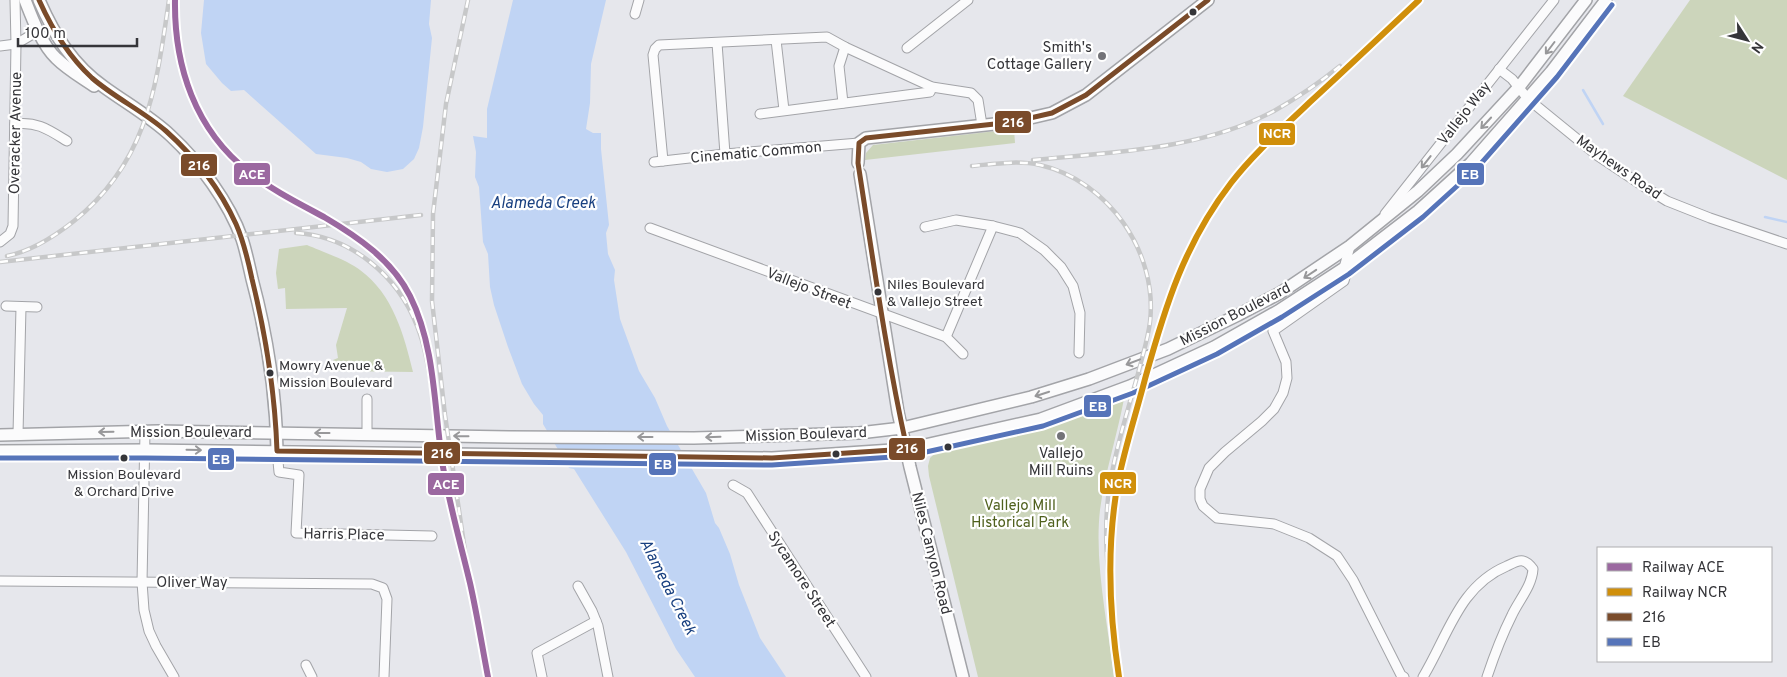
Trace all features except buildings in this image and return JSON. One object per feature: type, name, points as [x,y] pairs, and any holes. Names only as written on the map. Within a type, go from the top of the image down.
[{"type":"main road","points":[[25,0],[38,31],[54,57],[69,70],[133,112],[158,131],[191,164],[210,190],[231,226],[255,289]]},
{"type":"main road","points":[[38,0],[40,22],[38,31]]},
{"type":"main road","points":[[38,0],[48,22],[62,45],[91,77]]},
{"type":"main road","points":[[859,143],[866,138],[982,125],[1038,117],[1052,113],[1075,102],[1208,0]]},
{"type":"main road","name":"Mission Boulevard","points":[[0,435],[145,432],[694,438],[859,433],[902,428],[1031,398],[1089,379],[1168,349],[1258,306],[1350,246],[1408,199],[1448,163],[1519,87],[1586,0]]},
{"type":"main road","name":"Mission Boulevard","points":[[0,452],[145,450],[797,458],[906,450],[1041,419],[1130,386],[1214,347],[1301,297],[1344,268],[1418,211],[1470,163],[1551,72],[1606,0]]},
{"type":"main road","points":[[38,31],[41,29],[45,31],[68,60],[160,126],[183,147],[205,174],[229,213],[242,238],[267,343],[277,433],[277,451]]},
{"type":"main road","name":"Niles Canyon Road","points":[[859,143],[859,168],[881,313],[906,450],[963,677]]},
{"type":"main road","points":[[1408,199],[1418,211]]},
{"type":"street","name":"Overacker Avenue","points":[[0,242],[10,234],[13,226],[15,0]]},
{"type":"street","points":[[635,14],[639,0]]},
{"type":"street","points":[[907,48],[968,0]]},
{"type":"street","name":"Vallejo Way","points":[[1375,226],[1554,0]]},
{"type":"street","points":[[0,46],[16,44],[38,31]]},
{"type":"street","points":[[725,154],[717,43],[827,37],[844,47],[932,88],[971,93],[978,100],[982,125]]},
{"type":"street","points":[[776,40],[784,110]]},
{"type":"street","name":"Cinematic Common","points":[[717,43],[659,44],[654,49],[658,162],[725,154],[859,143]]},
{"type":"street","points":[[843,103],[839,66],[844,47]]},
{"type":"street","name":"Mayhews Road","points":[[1499,69],[1519,87],[1528,99],[1598,156],[1667,200],[1710,218],[1787,244]]},
{"type":"street","points":[[760,114],[930,92],[932,88]]},
{"type":"street","points":[[15,124],[33,123],[67,141]]},
{"type":"street","points":[[925,227],[956,220],[993,226],[1020,233],[1044,250],[1074,286],[1080,313],[1079,354]]},
{"type":"street","points":[[946,337],[993,226]]},
{"type":"street","name":"Vallejo Street","points":[[650,228],[946,337],[963,354]]},
{"type":"street","points":[[1350,246],[1344,268],[1346,278],[1273,331],[1286,362],[1287,378],[1283,394],[1274,409],[1209,468],[1200,489],[1200,499],[1203,506],[1217,518],[1274,524],[1309,538],[1337,556],[1353,580],[1401,675],[1404,677]]},
{"type":"street","points":[[6,306],[37,307]]},
{"type":"street","points":[[18,434],[21,307]]},
{"type":"street","points":[[367,400],[367,434]]},
{"type":"street","points":[[145,432],[142,582],[144,610],[149,631],[171,676]]},
{"type":"street","name":"Harris Place","points":[[277,451],[279,472],[298,475],[296,533],[432,536]]},
{"type":"street","name":"Sycamore Street","points":[[733,485],[747,494],[866,677]]},
{"type":"street","points":[[1423,677],[1470,592],[1482,580],[1501,568],[1520,560],[1528,562],[1533,569],[1533,578],[1512,615],[1495,652],[1487,677]]},
{"type":"street","name":"Oliver Way","points":[[0,581],[372,584],[382,588],[386,599],[384,677]]},
{"type":"street","points":[[578,586],[596,621],[608,677]]},
{"type":"street","points":[[542,677],[538,653],[596,621]]},
{"type":"street","points":[[306,665],[312,677]]},
{"type":"green space","points":[[1690,0],[1787,0],[1787,180],[1623,96]]},
{"type":"green space","points":[[1014,129],[1015,143],[865,160],[866,153],[873,145]]},
{"type":"green space","points":[[307,245],[360,270],[381,291],[396,316],[413,372],[337,371],[333,360],[338,358],[336,345],[347,308],[286,309],[285,288],[278,289],[276,273],[279,249]]},
{"type":"green space","name":"Vallejo Mill Historical Park","points":[[1124,399],[1105,482],[1099,530],[1102,594],[1114,677],[978,677],[929,476],[928,466],[930,458],[937,451],[970,445],[1046,424]]},
{"type":"water","points":[[204,0],[431,0],[429,24],[432,38],[423,127],[419,148],[414,159],[403,169],[387,172],[371,169],[361,162],[347,158],[316,154],[244,90],[231,91],[206,64],[201,33]]},
{"type":"water","name":"Alameda Creek","points":[[513,0],[606,0],[591,64],[590,103],[586,129],[593,133],[601,133],[609,225],[606,233],[608,254],[615,270],[614,280],[620,319],[639,371],[655,398],[667,426],[706,493],[715,523],[730,554],[739,585],[760,638],[786,677],[695,677],[676,649],[626,552],[574,469],[569,468],[543,424],[543,415],[522,384],[494,305],[490,287],[488,254],[483,242],[479,187],[475,177],[476,152],[473,136],[487,138],[487,109]]},
{"type":"waterway","points":[[1583,90],[1603,124]]},
{"type":"waterway","points":[[1765,217],[1787,222]]},
{"type":"railway","points":[[7,256],[34,247],[67,227],[99,198],[118,174],[133,148],[153,93],[169,0]]},
{"type":"railway","points":[[468,0],[446,104],[433,214],[432,301],[445,415],[470,585]]},
{"type":"railway","points":[[1033,160],[1156,147],[1187,142],[1217,134],[1246,124],[1274,111],[1308,90],[1340,66]]},
{"type":"railway","points":[[972,166],[997,163],[1040,165],[1065,174],[1087,187],[1107,204],[1124,224],[1137,246],[1146,271],[1150,296],[1150,322],[1147,340],[1116,455],[1108,499],[1106,544],[1111,605]]},
{"type":"railway","points":[[0,262],[421,215]]},
{"type":"railway","points":[[296,233],[316,236],[335,242],[353,251],[385,275],[398,291],[409,308],[421,336],[436,412]]},
{"type":"rail line","name":"ACE","points":[[175,0],[176,25],[184,72],[191,95],[215,137],[230,155],[258,179],[337,225],[373,250],[394,271],[410,296],[419,316],[425,337],[433,380],[443,467],[473,595],[488,677]]},
{"type":"rail line","name":"NCR","points":[[1119,677],[1110,580],[1114,506],[1127,443],[1160,327],[1188,253],[1215,206],[1249,161],[1419,0]]},
{"type":"transit line","name":"216","points":[[39,0],[61,42],[83,70],[101,85],[157,124],[177,141],[206,174],[230,211],[245,251],[262,322],[272,386],[277,451],[772,458],[907,449],[893,378],[858,163],[859,143],[866,138],[1013,122],[1052,113],[1086,95],[1208,0]]},
{"type":"transit line","name":"EB","points":[[0,458],[772,465],[908,456],[1043,426],[1133,393],[1217,354],[1282,317],[1349,274],[1423,217],[1477,168],[1557,77],[1612,5]]},
{"type":"place","name":"Smith's Cottage Gallery","points":[[1102,56]]},
{"type":"place","name":"Niles Boulevard & Vallejo Street","points":[[878,292]]},
{"type":"place","name":"Mowry Avenue & Mission Boulevard","points":[[270,373]]},
{"type":"place","name":"Vallejo Mill Ruins","points":[[1061,436]]},
{"type":"place","name":"Mission Boulevard & Orchard Drive","points":[[124,458]]}]
